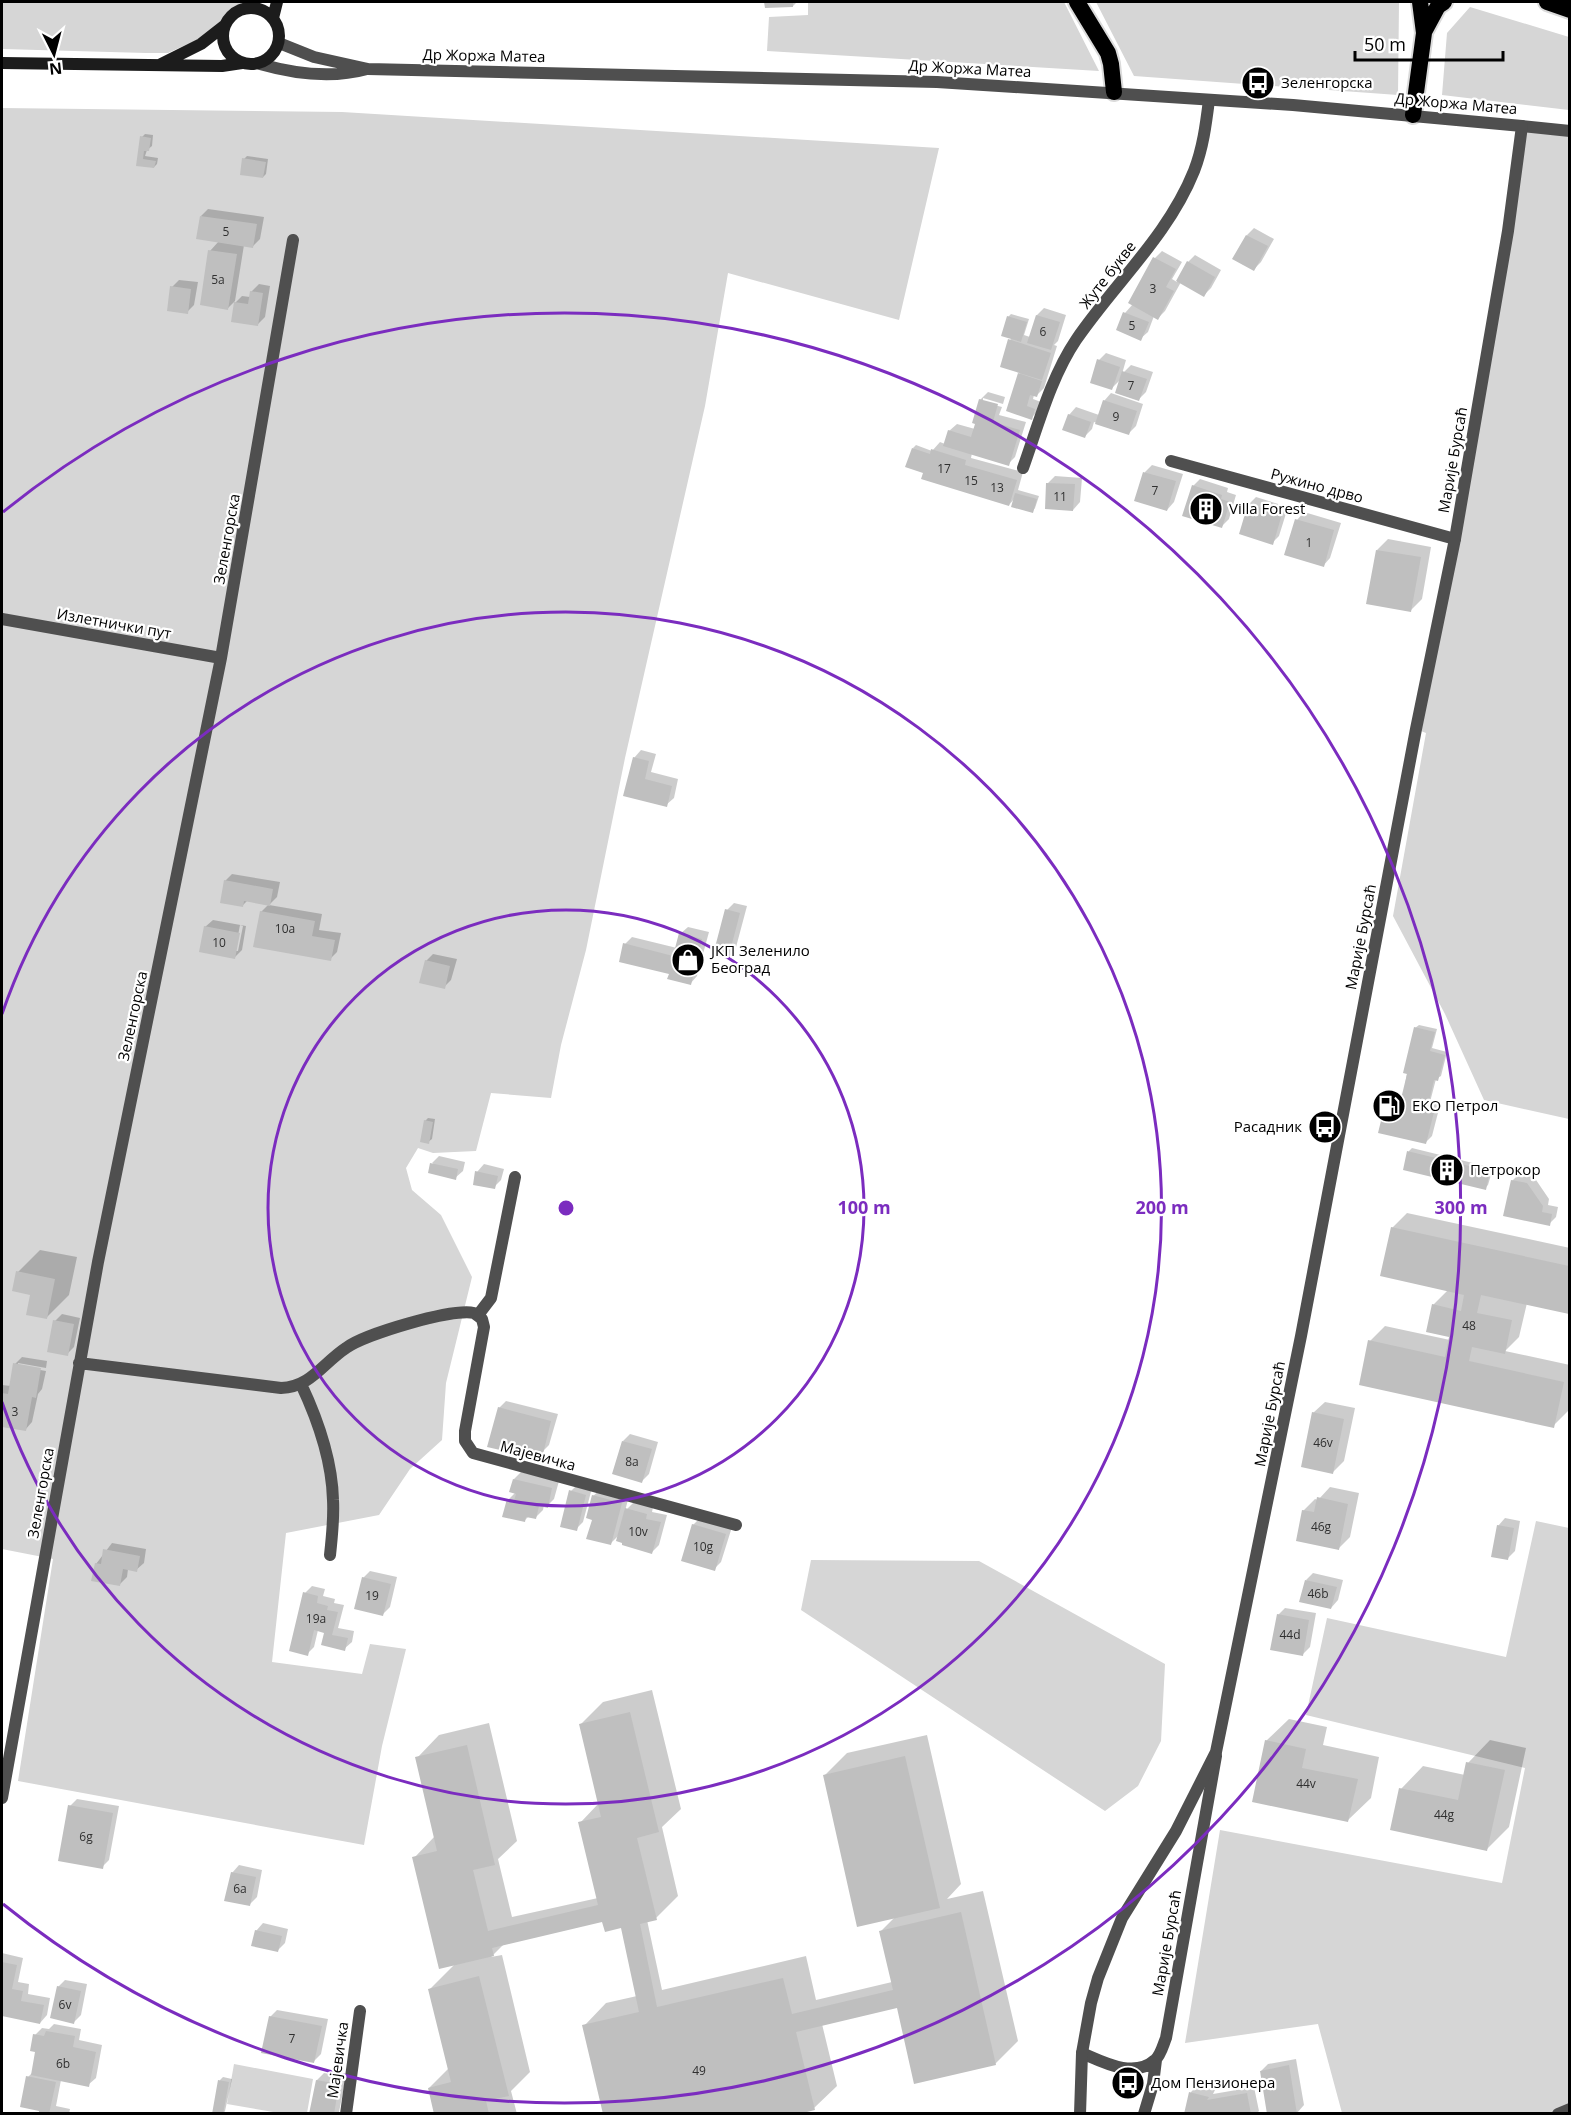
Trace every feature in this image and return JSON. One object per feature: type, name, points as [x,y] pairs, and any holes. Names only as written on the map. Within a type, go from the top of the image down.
[{"type":"highway","points":[[1077,2],[1108,53],[1114,92]]},
{"type":"highway","points":[[1413,115],[1424,33],[1420,2]]},
{"type":"highway","points":[[1424,33],[1438,6],[1444,2]]},
{"type":"highway","points":[[1547,2],[1569,10]]},
{"type":"main road","points":[[273,18],[277,2]]},
{"type":"main road","points":[[2,63],[222,66],[242,63],[260,64],[275,52],[279,43],[279,34],[273,18],[263,10],[249,5],[237,11],[224,26],[201,44],[160,65]]},
{"type":"main road","points":[[224,26],[222,36],[227,53],[242,63]]},
{"type":"street","name":"Др Жоржа Матеа","points":[[279,43],[302,54],[368,69],[850,78],[1114,92],[1413,115],[1569,131]]},
{"type":"street","name":"Др Жоржа Матеа","points":[[260,64],[295,73],[317,75],[350,74],[368,69]]},
{"type":"street","name":"Жуте букве","points":[[1023,468],[1059,370],[1068,353],[1162,229],[1184,193],[1195,169],[1204,137],[1209,100]]},
{"type":"street","name":"Марије Бурсаћ","points":[[1144,2114],[1153,2084],[1155,2060],[1166,2038],[1216,1752],[1301,1336],[1410,763],[1455,540],[1508,231],[1522,126]]},
{"type":"street","name":"Зеленгорска","points":[[2,1798],[98,1262],[221,658],[293,240]]},
{"type":"street","name":"Ружино дрво","points":[[1171,461],[1455,540]]},
{"type":"street","name":"Излетнички пут","points":[[2,619],[221,658]]},
{"type":"street","points":[[80,1363],[281,1388],[301,1384],[313,1377],[344,1348],[382,1331],[463,1312],[478,1315],[491,1298],[515,1177]]},
{"type":"street","name":"Мајевичка","points":[[478,1315],[484,1327],[465,1431],[465,1441],[473,1453],[736,1525]]},
{"type":"street","points":[[301,1384],[318,1426],[330,1472],[333,1508],[330,1555]]},
{"type":"street","name":"Марије Бурсаћ","points":[[1080,2114],[1082,2053],[1093,1995],[1122,1918],[1176,1831],[1216,1752]]},
{"type":"street","name":"Мајевичка","points":[[346,2114],[360,2011]]},
{"type":"street","points":[[1082,2053],[1116,2067],[1126,2068],[1146,2066],[1155,2060]]},
{"type":"street","points":[[1558,2114],[1569,2109]]},
{"type":"shaded area","points":[[2,2],[244,2],[229,11],[220,24],[197,40],[168,53],[146,53],[2,49]]},
{"type":"shaded area","points":[[808,2],[1064,2],[1099,71],[767,51],[769,17],[808,15]]},
{"type":"shaded area","points":[[1096,2],[1399,2],[1398,95],[1134,76]]},
{"type":"shaded area","points":[[1470,7],[1569,37],[1569,110],[1442,95],[1447,33]]},
{"type":"shaded area","points":[[2,108],[342,112],[939,148],[899,320],[728,273],[705,406],[625,758],[586,950],[561,1045],[551,1098],[491,1093],[476,1151],[433,1153],[418,1148],[406,1168],[412,1190],[441,1215],[472,1277],[446,1383],[442,1440],[410,1469],[379,1515],[286,1533],[272,1662],[362,1674],[370,1644],[406,1649],[382,1746],[364,1845],[18,1781],[53,1559],[2,1549]]},
{"type":"shaded area","points":[[1522,126],[1569,131],[1569,1119],[1484,1100],[1445,1014],[1393,916],[1426,733],[1416,729]]},
{"type":"shaded area","points":[[1536,1521],[1569,1528],[1569,2113],[1342,2113],[1318,2024],[1185,2043],[1220,1830],[1502,1883],[1525,1768],[1306,1715],[1327,1618],[1506,1657]]},
{"type":"shaded area","points":[[811,1560],[979,1561],[1165,1664],[1161,1741],[1138,1786],[1105,1811],[801,1610]]},
{"type":"shaded area","points":[[234,2064],[313,2079],[307,2113],[279,2113],[227,2104]]},
{"type":"building","points":[[764,2],[793,2],[793,7],[765,8]]},
{"type":"building","points":[[140,136],[151,138],[149,151],[144,151],[143,159],[156,161],[154,168],[136,166]]},
{"type":"building","points":[[242,158],[266,162],[263,178],[240,175]]},
{"type":"building","points":[[200,216],[257,224],[253,248],[196,239]]},
{"type":"building","points":[[1246,235],[1268,246],[1254,271],[1232,259]]},
{"type":"building","points":[[208,250],[237,254],[228,310],[200,305]]},
{"type":"building","points":[[1153,257],[1176,269],[1166,287],[1174,291],[1158,320],[1128,303]]},
{"type":"building","points":[[1187,261],[1215,277],[1204,297],[1176,281]]},
{"type":"building","points":[[170,286],[191,289],[188,314],[167,311]]},
{"type":"building","points":[[250,291],[263,293],[258,326],[231,322],[234,302],[248,304]]},
{"type":"building","points":[[1123,312],[1149,322],[1141,341],[1116,330]]},
{"type":"building","points":[[1036,315],[1060,322],[1051,350],[1027,343]]},
{"type":"building","points":[[1007,316],[1027,322],[1021,342],[1001,336]]},
{"type":"building","points":[[1008,339],[1051,353],[1042,380],[1000,367]]},
{"type":"building","points":[[1097,359],[1120,367],[1112,390],[1090,383]]},
{"type":"building","points":[[1122,371],[1147,379],[1139,401],[1115,393]]},
{"type":"building","points":[[1018,373],[1042,381],[1037,397],[1030,395],[1027,406],[1035,409],[1032,420],[1006,411]]},
{"type":"building","points":[[979,399],[998,404],[993,422],[1020,430],[1009,466],[943,446],[948,430],[971,437],[975,424],[972,423]]},
{"type":"building","points":[[1103,400],[1137,411],[1129,435],[1095,424]]},
{"type":"building","points":[[1068,414],[1091,422],[1085,438],[1062,430]]},
{"type":"building","points":[[912,448],[930,454],[931,449],[966,460],[965,465],[1017,480],[1009,506],[921,479],[923,473],[905,467]]},
{"type":"building","points":[[1143,472],[1176,481],[1167,511],[1134,501]]},
{"type":"building","points":[[1046,483],[1075,484],[1073,511],[1045,509]]},
{"type":"building","name":"Villa Forest","points":[[1192,485],[1222,495],[1221,499],[1230,502],[1222,528],[1182,516]]},
{"type":"building","points":[[1015,493],[1037,499],[1033,513],[1011,507]]},
{"type":"building","points":[[1248,504],[1282,514],[1273,545],[1239,534]]},
{"type":"building","points":[[1295,519],[1334,530],[1324,567],[1284,555]]},
{"type":"building","points":[[1376,550],[1421,557],[1411,612],[1366,604]]},
{"type":"building","points":[[633,757],[649,761],[645,779],[672,786],[667,807],[623,796]]},
{"type":"building","points":[[224,880],[273,889],[270,906],[244,901],[243,907],[220,903]]},
{"type":"building","points":[[725,909],[740,913],[728,959],[713,955]]},
{"type":"building","points":[[260,911],[315,921],[312,936],[335,940],[331,961],[253,947]]},
{"type":"building","points":[[204,926],[240,933],[235,959],[199,952]]},
{"type":"building","points":[[679,933],[702,939],[691,985],[667,979],[669,974],[619,962],[623,943],[673,956]]},
{"type":"building","points":[[425,960],[450,966],[445,989],[419,983]]},
{"type":"building","points":[[1414,1027],[1435,1032],[1430,1051],[1445,1055],[1438,1081],[1434,1080],[1427,1110],[1434,1112],[1426,1144],[1378,1133],[1386,1100],[1400,1103],[1407,1074],[1403,1073]]},
{"type":"building","points":[[424,1120],[433,1122],[429,1144],[420,1142]]},
{"type":"building","name":"Петрокор","points":[[1407,1151],[1490,1171],[1486,1190],[1403,1170]]},
{"type":"building","points":[[430,1163],[458,1169],[456,1180],[428,1173]]},
{"type":"building","points":[[475,1171],[498,1176],[495,1189],[473,1185]]},
{"type":"building","points":[[1511,1180],[1527,1183],[1543,1206],[1542,1212],[1552,1214],[1550,1226],[1503,1216]]},
{"type":"building","points":[[1391,1227],[1569,1266],[1569,1314],[1481,1295],[1477,1313],[1512,1320],[1505,1354],[1472,1347],[1469,1361],[1564,1382],[1554,1428],[1359,1385],[1368,1340],[1445,1357],[1449,1337],[1426,1332],[1432,1304],[1461,1311],[1464,1295],[1380,1276]]},
{"type":"building","points":[[16,1271],[55,1279],[47,1319],[26,1315],[30,1295],[12,1291]]},
{"type":"building","points":[[53,1320],[74,1324],[68,1356],[47,1352]]},
{"type":"building","points":[[13,1363],[41,1368],[36,1398],[32,1397],[26,1431],[2,1427],[2,1393],[8,1394]]},
{"type":"building","points":[[498,1407],[551,1421],[543,1454],[510,1445],[509,1452],[487,1447]]},
{"type":"building","points":[[1312,1412],[1344,1419],[1333,1474],[1301,1467]]},
{"type":"building","points":[[622,1441],[652,1449],[642,1483],[612,1474]]},
{"type":"building","points":[[513,1479],[552,1488],[548,1508],[539,1506],[536,1519],[526,1517],[525,1522],[502,1517],[507,1499],[514,1501],[516,1494],[509,1492]]},
{"type":"building","points":[[569,1490],[586,1495],[577,1531],[560,1527]]},
{"type":"building","points":[[592,1495],[622,1503],[611,1545],[586,1539],[592,1520],[586,1518]]},
{"type":"building","points":[[1317,1497],[1348,1504],[1339,1550],[1296,1541],[1302,1510],[1314,1512]]},
{"type":"building","points":[[625,1508],[647,1514],[646,1519],[661,1522],[652,1554],[616,1541]]},
{"type":"building","points":[[692,1524],[726,1534],[715,1571],[681,1561]]},
{"type":"building","points":[[1497,1525],[1514,1528],[1508,1560],[1491,1557]]},
{"type":"building","points":[[103,1549],[140,1556],[137,1572],[123,1569],[120,1586],[91,1581],[95,1563],[101,1564]]},
{"type":"building","points":[[362,1577],[391,1584],[383,1616],[354,1609]]},
{"type":"building","points":[[1305,1580],[1337,1587],[1331,1609],[1299,1602]]},
{"type":"building","points":[[303,1592],[318,1596],[317,1603],[328,1606],[327,1610],[338,1612],[332,1635],[348,1638],[345,1651],[321,1645],[324,1633],[314,1630],[308,1656],[289,1651]]},
{"type":"building","points":[[1277,1614],[1309,1620],[1303,1656],[1270,1650]]},
{"type":"building","points":[[630,1712],[659,1832],[637,1838],[657,1920],[640,1924],[657,2007],[783,1978],[792,2014],[893,1990],[879,1931],[961,1912],[996,2065],[914,2084],[897,2008],[796,2032],[815,2110],[799,2114],[603,2114],[582,2025],[639,2012],[621,1928],[605,1932],[602,1922],[492,1948],[494,1956],[439,1969],[412,1857],[437,1851],[415,1757],[467,1745],[495,1865],[473,1870],[488,1931],[598,1905],[578,1822],[601,1817],[579,1724]]},
{"type":"building","points":[[1265,1740],[1306,1749],[1302,1768],[1358,1779],[1348,1822],[1252,1802]]},
{"type":"building","points":[[905,1756],[940,1908],[857,1927],[823,1775]]},
{"type":"building","points":[[1466,1762],[1505,1770],[1487,1851],[1390,1830],[1399,1788],[1458,1800]]},
{"type":"building","points":[[68,1805],[113,1813],[103,1869],[58,1861]]},
{"type":"building","points":[[231,1872],[256,1877],[250,1906],[224,1901]]},
{"type":"building","points":[[255,1930],[282,1936],[278,1952],[251,1946]]},
{"type":"building","points":[[2,1962],[17,1965],[12,1989],[23,1991],[21,2001],[44,2005],[40,2024],[2,2016]]},
{"type":"building","points":[[479,1976],[509,2096],[486,2101],[489,2114],[434,2114],[428,2088],[451,2082],[428,1989]]},
{"type":"building","points":[[57,1986],[81,1991],[74,2024],[50,2018]]},
{"type":"building","points":[[269,2016],[322,2026],[314,2063],[261,2053]]},
{"type":"building","points":[[46,2031],[75,2036],[73,2047],[96,2052],[89,2087],[31,2075],[35,2052],[30,2051],[33,2034],[44,2036]]},
{"type":"building","points":[[1289,2065],[1297,2114],[1267,2114],[1260,2071]]},
{"type":"building","points":[[26,2076],[56,2082],[49,2114],[39,2114],[39,2111],[20,2107]]},
{"type":"building","points":[[218,2080],[229,2082],[223,2114],[212,2114]]},
{"type":"building","points":[[316,2080],[339,2084],[334,2114],[309,2114]]},
{"type":"building","points":[[1189,2092],[1209,2097],[1207,2100],[1247,2093],[1251,2114],[1184,2114]]},
{"type":"place","name":"Зеленгорска","points":[[1258,83]]},
{"type":"place","name":"Villa Forest","points":[[1206,509]]},
{"type":"place","name":"ЈКП Зеленило Београд","points":[[688,960]]},
{"type":"place","name":"ЕКО Петрол","points":[[1389,1106]]},
{"type":"place","name":"Расадник","points":[[1325,1127]]},
{"type":"place","name":"Петрокор","points":[[1447,1170]]},
{"type":"place","name":"Дом Пензионера","points":[[1128,2083]]}]
